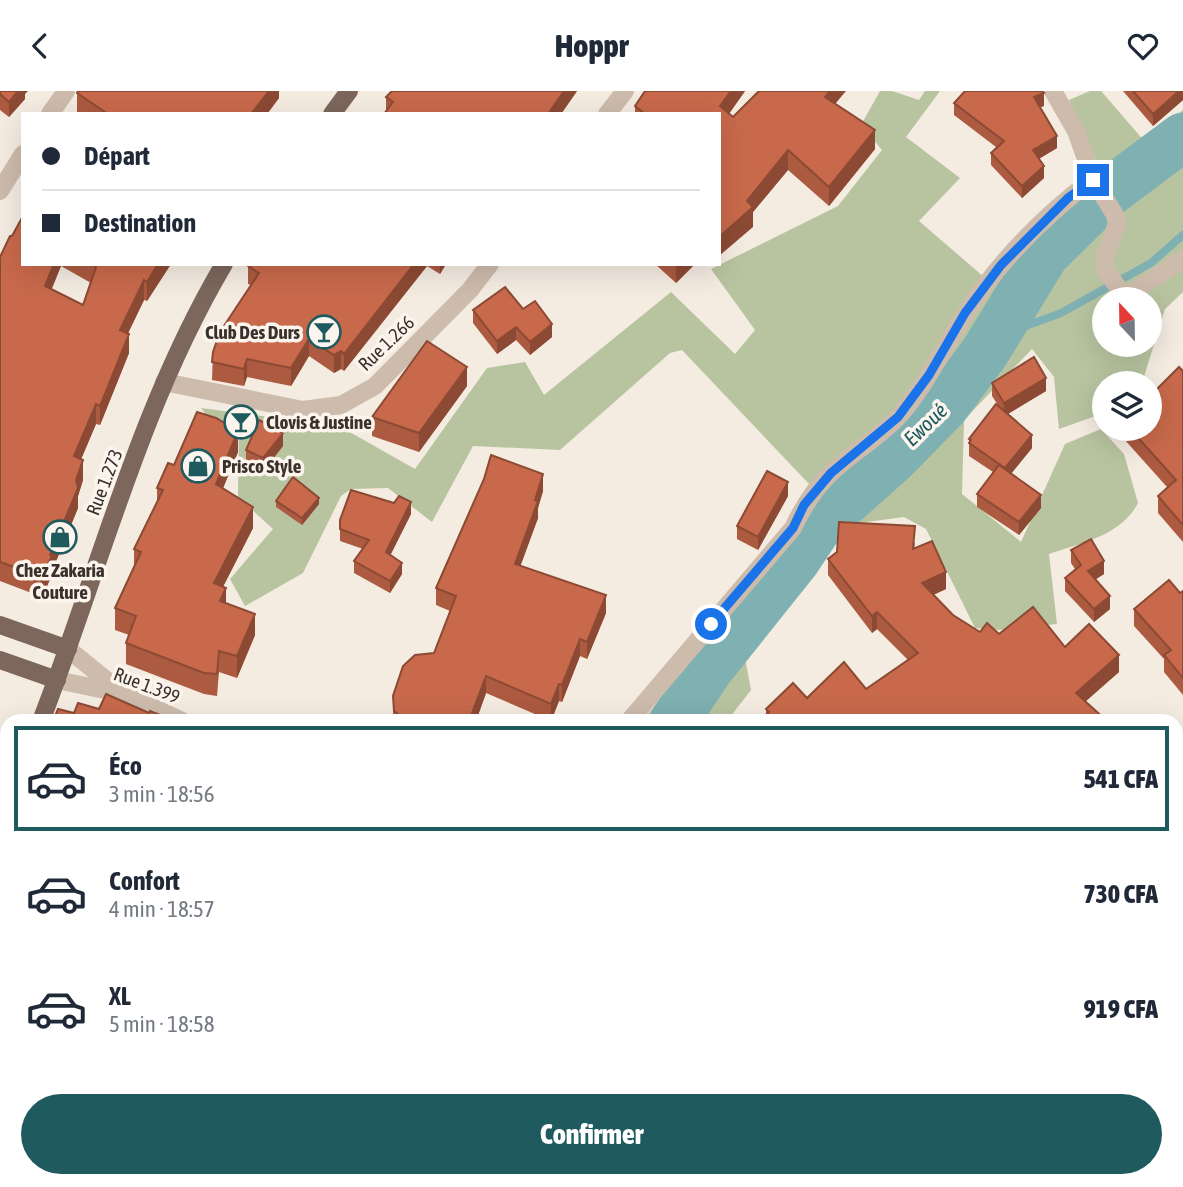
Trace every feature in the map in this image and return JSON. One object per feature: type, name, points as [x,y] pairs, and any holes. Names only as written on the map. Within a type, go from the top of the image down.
[{"type":"main road","points":[[333,112],[349,91]]},
{"type":"main road","name":"Rue 1.273","points":[[44,714],[113,515],[164,382],[223,266]]},
{"type":"main road","points":[[0,625],[68,649]]},
{"type":"main road","points":[[0,660],[57,680]]},
{"type":"street","points":[[51,112],[66,91]]},
{"type":"street","points":[[609,112],[625,91]]},
{"type":"street","points":[[1054,91],[1076,131],[1093,180],[1115,215],[1117,224],[1104,259],[1104,268],[1125,297],[1183,259]]},
{"type":"street","points":[[0,191],[21,157]]},
{"type":"street","points":[[635,714],[793,528],[804,505],[831,473],[898,417],[929,375],[965,313],[1001,265],[1068,198],[1093,180]]},
{"type":"street","name":"Rue 1.266","points":[[164,382],[303,410],[341,405],[375,386],[470,290],[488,266]]},
{"type":"street","points":[[68,649],[124,694]]},
{"type":"street","name":"Rue 1.399","points":[[57,680],[124,694],[167,714]]},
{"type":"green space","points":[[880,91],[892,91],[919,100],[925,91],[940,91],[906,137],[960,178],[919,221],[992,284],[1105,181],[1069,100],[1090,91],[1101,91],[1146,143],[1183,110],[1183,292],[1165,309],[1162,319],[1162,287],[1092,287],[1092,357],[1150,357],[1146,371],[1092,371],[1092,417],[1059,429],[1054,377],[1032,349],[964,420],[962,494],[1021,542],[1065,444],[1092,433],[1092,441],[1112,441],[1124,454],[1138,503],[1131,514],[1111,531],[1099,537],[1049,554],[1057,624],[999,630],[975,628],[926,529],[904,517],[829,527],[743,648],[751,690],[732,714],[648,714],[802,531],[813,508],[810,485],[682,350],[670,353],[560,450],[473,446],[432,522],[388,488],[351,489],[341,496],[303,573],[245,606],[230,579],[273,529],[238,497],[239,426],[214,425],[201,408],[339,426],[415,469],[487,368],[525,362],[544,395],[671,292],[735,354],[755,330],[711,269],[838,206],[882,150],[861,125]]},
{"type":"building","points":[[0,91],[18,91],[9,102]]},
{"type":"building","points":[[269,91],[253,112],[105,112],[77,93]]},
{"type":"building","points":[[392,91],[564,91],[549,112],[386,112],[393,102],[386,97]]},
{"type":"building","points":[[645,91],[731,91],[720,106],[733,117],[759,91],[830,91],[825,97],[875,130],[829,187],[788,150],[747,201],[753,207],[721,235],[721,112],[642,112],[635,106]]},
{"type":"building","points":[[965,91],[1044,93],[1034,97],[1057,136],[1033,150],[1044,166],[1022,186],[991,153],[1004,141],[954,103]]},
{"type":"building","points":[[1133,91],[1179,91],[1153,114]]},
{"type":"building","points":[[21,220],[21,266],[53,266],[45,286],[83,305],[95,266],[157,266],[147,282],[144,280],[120,330],[129,334],[100,406],[96,404],[74,456],[83,460],[76,480],[78,488],[42,577],[0,562],[0,257]]},
{"type":"building","points":[[248,266],[412,266],[344,354],[341,351],[334,355],[309,339],[291,368],[247,359],[244,369],[212,362],[220,332],[259,273]]},
{"type":"building","points":[[505,287],[523,309],[535,301],[552,324],[530,342],[516,327],[497,341],[473,310]]},
{"type":"building","points":[[427,341],[467,367],[419,433],[372,417]]},
{"type":"building","points":[[1034,357],[1046,378],[1004,403],[992,383]]},
{"type":"building","points":[[1179,367],[1183,371],[1183,525],[1158,496],[1176,480],[1141,441],[1162,441],[1162,384]]},
{"type":"building","points":[[996,404],[1032,435],[1005,468],[969,443],[969,439]]},
{"type":"building","points":[[197,412],[216,418],[238,431],[216,484],[253,507],[214,583],[226,588],[220,601],[255,614],[237,656],[219,651],[217,674],[204,673],[126,643],[136,616],[115,608],[141,552],[134,549],[163,490],[157,488],[168,463],[174,465]]},
{"type":"building","points":[[259,420],[283,433],[263,458],[246,450]]},
{"type":"building","points":[[491,455],[543,474],[535,500],[538,501],[515,564],[606,595],[587,642],[580,639],[562,685],[559,684],[551,704],[486,676],[472,714],[398,714],[394,711],[393,696],[403,666],[415,655],[434,653],[456,596],[436,588],[484,479]]},
{"type":"building","points":[[999,465],[1041,495],[1019,522],[977,494]]},
{"type":"building","points":[[767,471],[788,482],[758,537],[737,526]]},
{"type":"building","points":[[293,477],[319,498],[302,518],[276,501]]},
{"type":"building","points":[[351,490],[394,503],[399,496],[411,502],[386,552],[402,563],[390,581],[354,561],[369,540],[340,529],[340,520]]},
{"type":"building","points":[[839,522],[915,526],[913,549],[932,541],[946,572],[922,583],[953,615],[980,632],[987,623],[999,634],[1033,607],[1065,647],[1089,624],[1119,655],[1076,693],[1099,714],[767,714],[769,712],[766,709],[793,683],[807,698],[844,662],[866,689],[918,653],[877,612],[872,616],[828,559],[837,552]]},
{"type":"building","points":[[1091,539],[1104,561],[1088,571],[1110,596],[1094,609],[1065,578],[1081,565],[1071,550]]},
{"type":"building","points":[[1169,580],[1180,593],[1183,591],[1183,678],[1164,655],[1171,650],[1134,609]]},
{"type":"building","points":[[106,694],[149,713],[150,711],[158,714],[56,714],[58,709],[74,713],[78,703],[99,709]]},
{"type":"waterway","name":"Ewoué","points":[[679,714],[709,669],[796,560],[820,524],[892,460],[945,406],[985,352],[1045,254],[1104,196],[1183,137]]},
{"type":"waterway","points":[[1002,326],[1023,327],[1061,313],[1151,263],[1183,235]]},
{"type":"place","name":"Club Des Durs","points":[[324,332]]},
{"type":"place","name":"Clovis & Justine","points":[[241,422]]},
{"type":"place","name":"Prisco Style","points":[[198,466]]},
{"type":"place","name":"Chez Zakaria Couture","points":[[60,537]]},
{"type":"route","points":[[711,624],[793,528],[804,505],[831,473],[898,417],[929,375],[965,313],[1001,265],[1068,198],[1093,180]]}]
